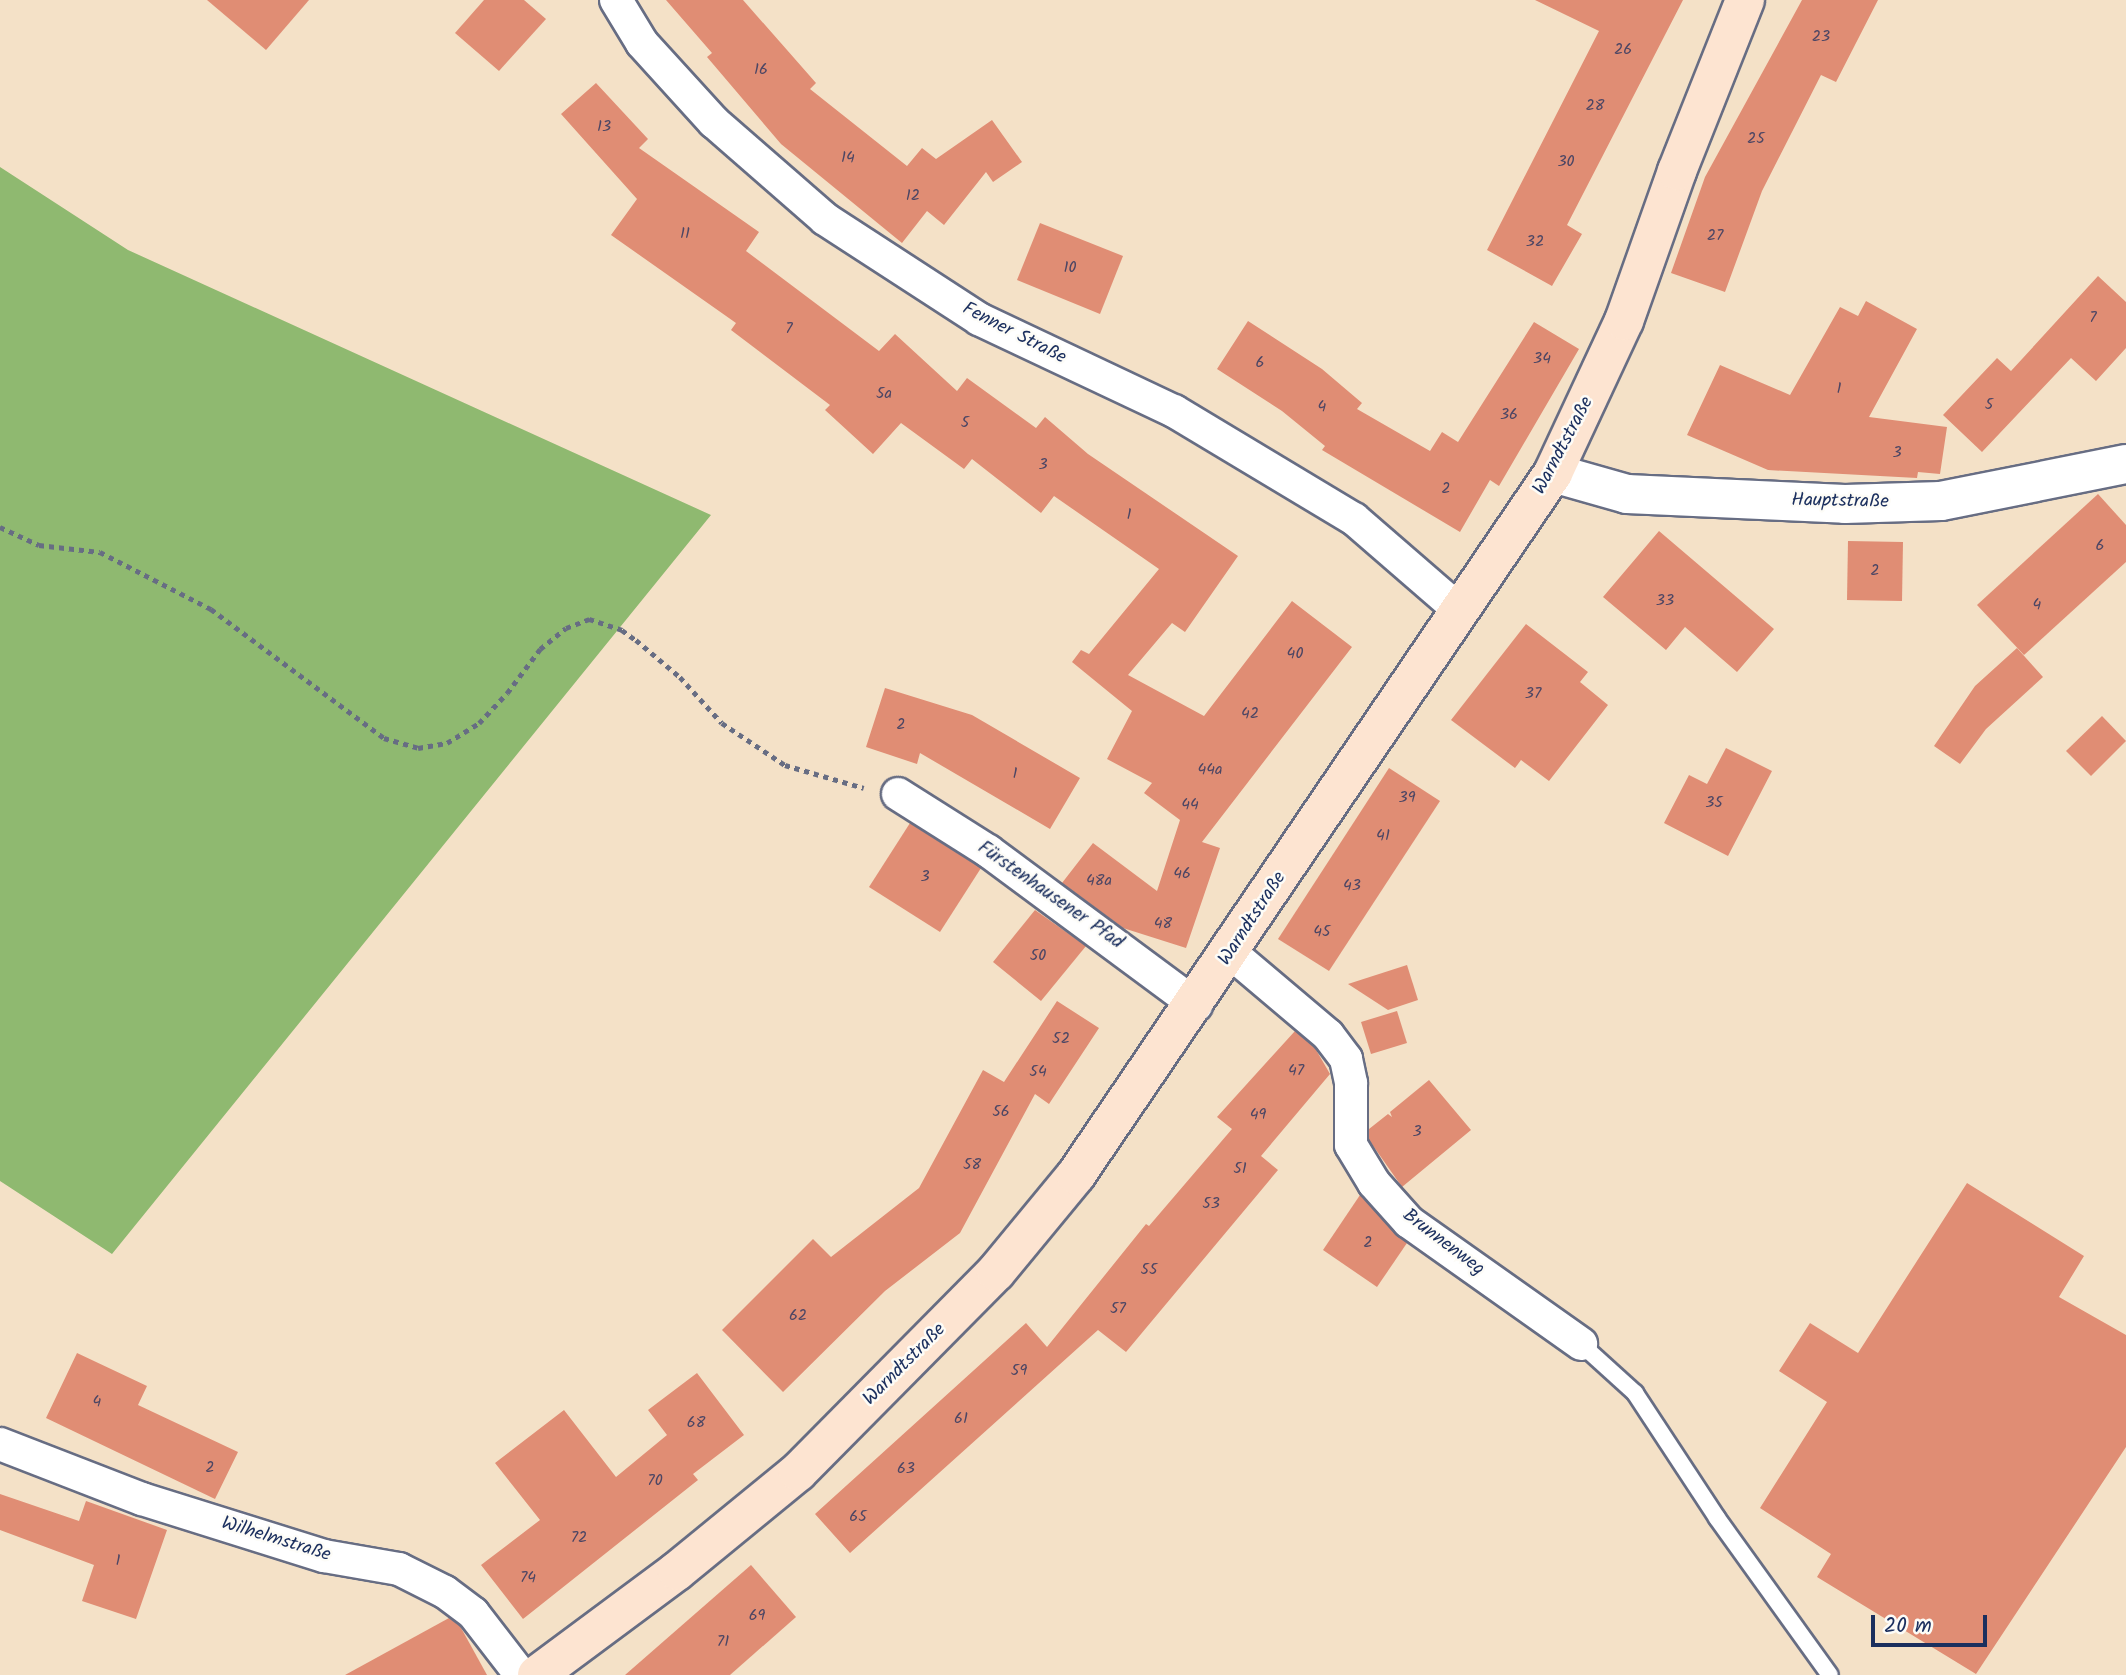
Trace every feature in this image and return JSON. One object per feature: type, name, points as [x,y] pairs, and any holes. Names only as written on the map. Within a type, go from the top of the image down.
[{"type":"main road","name":"Warndtstraße","points":[[537,1675],[799,1472],[996,1272],[1076,1175],[1196,1005],[1553,473],[1624,321],[1676,171],[1745,0]]},
{"type":"street","name":"Fenner Straße","points":[[616,0],[642,43],[714,122],[825,219],[979,319],[1174,411],[1354,519],[1459,610]]},
{"type":"street","name":"Hauptstraße","points":[[1553,473],[1627,494],[1845,504],[1941,501],[2126,464]]},
{"type":"street","name":"Fürstenhausener Pfad","points":[[898,794],[988,852],[1196,1005]]},
{"type":"street","name":"Brunnenweg","points":[[1231,953],[1328,1035],[1346,1059],[1351,1083],[1351,1145],[1374,1182],[1409,1222],[1581,1344]]},
{"type":"street","name":"Wilhelmstraße","points":[[0,1444],[142,1499],[311,1552],[399,1569],[445,1592],[474,1613],[521,1675]]},
{"type":"lane","points":[[1581,1344],[1635,1393],[1717,1518],[1829,1675]]},
{"type":"path","points":[[0,527],[39,545],[100,552],[211,609],[384,738],[418,748],[447,743],[478,723],[508,693],[540,649],[566,628],[589,619],[622,630],[636,640],[680,677],[722,723],[785,765],[845,785],[898,794]]},
{"type":"green space","points":[[0,167],[128,250],[711,515],[112,1254],[0,1181]]},
{"type":"building","points":[[207,0],[309,0],[266,50]]},
{"type":"building","points":[[484,0],[524,0],[546,19],[499,71],[455,33]]},
{"type":"building","points":[[666,0],[743,0],[816,83],[810,89],[907,166],[922,148],[936,159],[992,120],[1022,162],[993,182],[986,172],[944,225],[927,211],[902,243],[781,144],[707,57],[712,53]]},
{"type":"building","points":[[1535,0],[1683,0],[1567,225],[1582,234],[1552,286],[1487,250],[1599,31]]},
{"type":"building","points":[[1802,0],[1878,0],[1836,82],[1821,75],[1762,191],[1725,292],[1671,273],[1705,177]]},
{"type":"building","points":[[596,83],[648,139],[639,148],[759,232],[746,251],[879,351],[895,334],[957,391],[967,378],[1036,428],[1045,417],[1088,454],[1238,556],[1185,632],[1172,623],[1128,675],[1204,716],[1292,601],[1352,647],[1202,842],[1220,848],[1186,948],[1123,928],[1062,883],[1093,843],[1157,891],[1180,820],[1144,793],[1152,783],[1107,759],[1132,711],[1072,662],[1081,650],[1089,654],[1159,569],[1054,496],[1041,513],[972,459],[964,469],[901,423],[873,454],[825,410],[830,405],[731,330],[736,323],[611,235],[637,199],[561,114]]},
{"type":"building","points":[[1040,223],[1123,256],[1100,314],[1017,280]]},
{"type":"building","points":[[2098,276],[2126,302],[2126,348],[2096,381],[2071,358],[1982,452],[1943,415],[1997,358],[2011,371]]},
{"type":"building","points":[[1866,301],[1917,329],[1869,417],[1947,427],[1940,474],[1918,472],[1917,478],[1768,470],[1687,435],[1720,365],[1790,395],[1840,307],[1858,316]]},
{"type":"building","points":[[1248,321],[1322,369],[1362,403],[1357,409],[1430,451],[1442,432],[1458,442],[1534,322],[1579,349],[1499,486],[1490,480],[1460,532],[1322,450],[1325,446],[1282,411],[1217,369]]},
{"type":"building","points":[[2098,494],[2126,525],[2126,562],[2024,655],[1977,605]]},
{"type":"building","points":[[1659,531],[1774,629],[1737,672],[1685,627],[1666,650],[1603,597]]},
{"type":"building","points":[[1848,541],[1903,542],[1902,601],[1847,600]]},
{"type":"building","points":[[1526,624],[1588,672],[1580,682],[1608,705],[1549,781],[1521,760],[1515,768],[1451,720]]},
{"type":"building","points":[[2017,648],[2043,677],[1986,729],[1960,764],[1934,746],[1975,686]]},
{"type":"building","points":[[885,688],[972,715],[1080,778],[1050,829],[920,753],[917,764],[866,747]]},
{"type":"building","points":[[2102,716],[2126,741],[2091,776],[2066,751]]},
{"type":"building","points":[[1726,748],[1772,771],[1728,856],[1664,823],[1689,775],[1707,784]]},
{"type":"building","points":[[1389,768],[1440,801],[1329,971],[1278,939]]},
{"type":"building","points":[[910,823],[981,868],[940,932],[869,887]]},
{"type":"building","points":[[1035,910],[1086,946],[1041,1001],[993,962]]},
{"type":"building","points":[[1407,965],[1418,1000],[1388,1010],[1348,984]]},
{"type":"building","points":[[1057,1001],[1099,1028],[1049,1104],[1035,1094],[960,1233],[885,1291],[783,1392],[722,1330],[813,1239],[831,1257],[919,1188],[983,1070],[1004,1082]]},
{"type":"building","points":[[1397,1011],[1407,1043],[1371,1054],[1361,1022]]},
{"type":"building","points":[[1295,1031],[1315,1048],[1330,1074],[1261,1156],[1278,1170],[1126,1352],[1098,1330],[850,1553],[815,1514],[1026,1323],[1047,1347],[1146,1224],[1149,1226],[1232,1129],[1217,1117]]},
{"type":"building","points":[[1429,1080],[1471,1130],[1402,1187],[1369,1140],[1369,1129],[1388,1114],[1392,1117],[1390,1112]]},
{"type":"building","points":[[1967,1183],[2084,1256],[2059,1297],[2126,1335],[2126,1447],[1976,1674],[1817,1577],[1831,1554],[1760,1508],[1827,1402],[1779,1371],[1810,1323],[1858,1353]]},
{"type":"building","points":[[1360,1195],[1407,1243],[1377,1287],[1323,1250]]},
{"type":"building","points":[[77,1353],[147,1386],[138,1405],[238,1452],[215,1499],[46,1418]]},
{"type":"building","points":[[697,1373],[744,1435],[693,1474],[698,1480],[523,1619],[481,1565],[540,1520],[495,1463],[564,1410],[616,1477],[667,1435],[648,1410]]},
{"type":"building","points":[[0,1494],[79,1521],[86,1501],[167,1530],[136,1619],[82,1601],[94,1565],[0,1530]]},
{"type":"building","points":[[751,1565],[796,1617],[730,1675],[625,1675]]},
{"type":"building","points":[[449,1618],[460,1626],[487,1675],[345,1675]]}]
